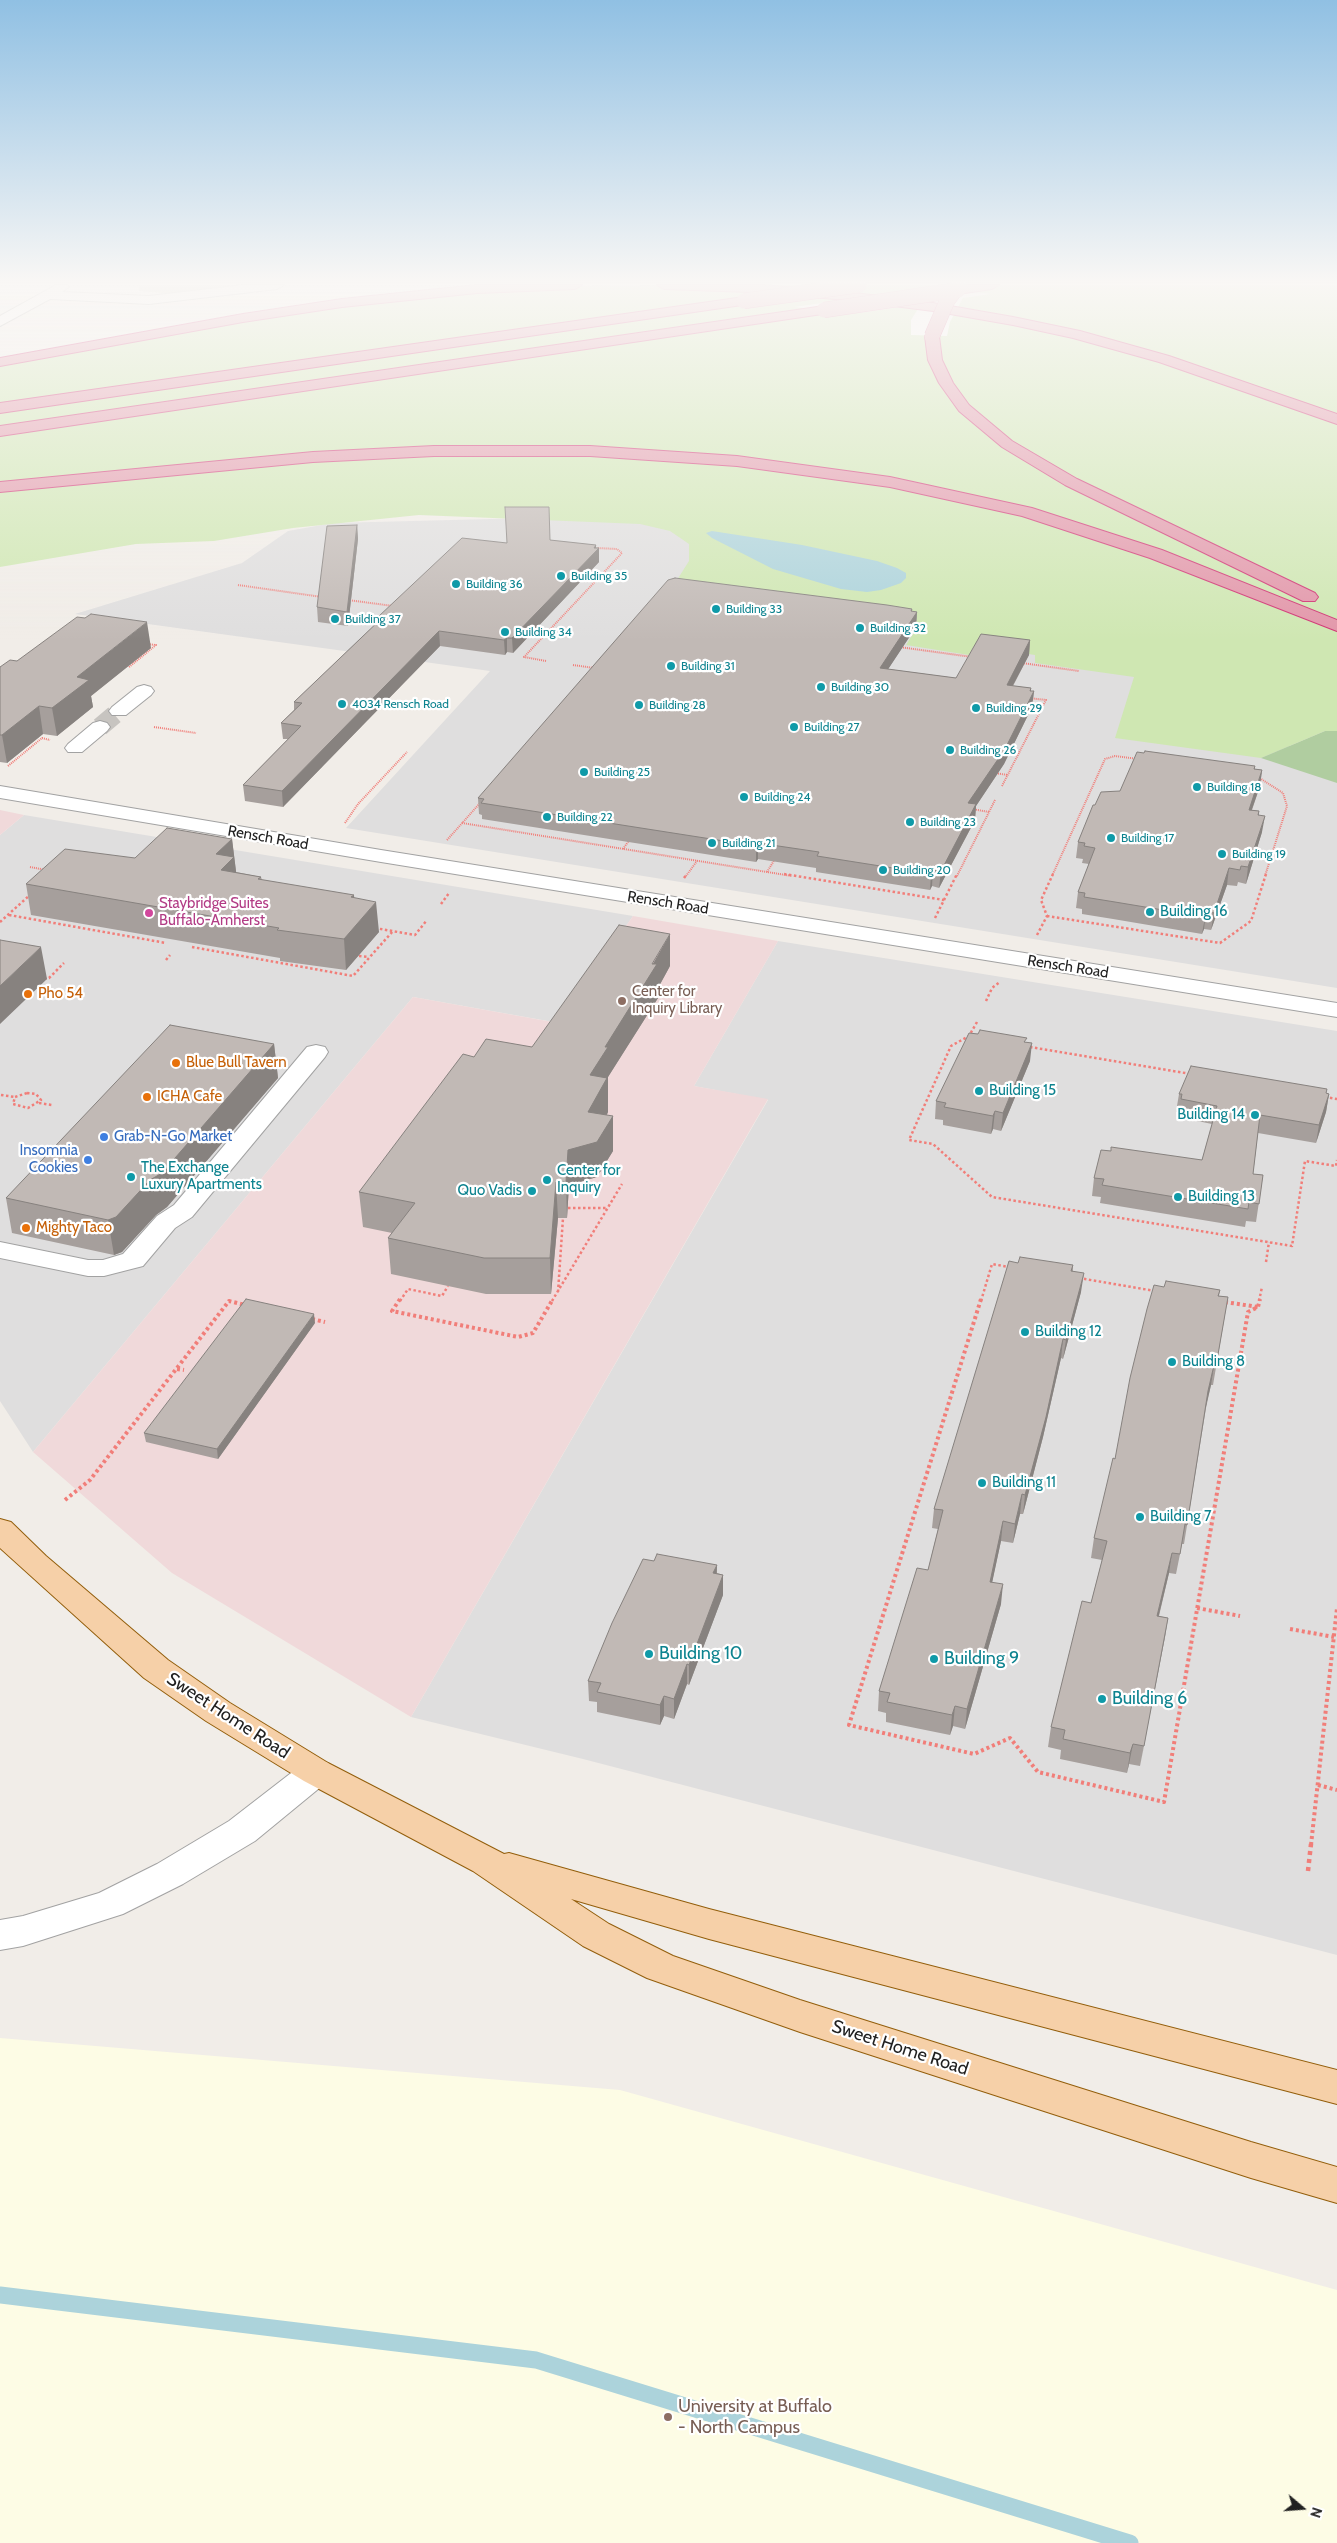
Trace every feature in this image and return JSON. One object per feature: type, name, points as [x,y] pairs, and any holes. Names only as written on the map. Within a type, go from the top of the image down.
[{"type":"highway","points":[[0,408],[30,404]]},
{"type":"highway","points":[[0,431],[186,404]]},
{"type":"highway","points":[[961,404],[1007,444],[1056,474],[1113,504],[1337,609]]},
{"type":"highway","points":[[1292,404],[1337,419]]},
{"type":"highway","points":[[0,487],[313,458],[434,450],[590,450],[737,461],[890,482],[1036,515],[1156,554],[1337,626]]},
{"type":"main road","name":"Sweet Home Road","points":[[0,1530],[35,1564],[156,1669],[218,1712],[316,1772],[486,1861],[596,1935],[660,1967],[819,2022],[1251,2160],[1337,2185]]},
{"type":"main road","name":"Sweet Home Road","points":[[486,1861],[728,1929],[1337,2087]]},
{"type":"street","points":[[119,711],[144,691]]},
{"type":"street","points":[[74,748],[100,727]]},
{"type":"street","name":"Rensch Road","points":[[0,792],[381,856],[1337,1010]]},
{"type":"street","points":[[0,1250],[88,1268],[104,1268],[133,1260],[166,1222],[184,1211],[316,1052]]},
{"type":"street","points":[[0,1935],[23,1931],[110,1904],[170,1874],[242,1831],[316,1772]]},
{"type":"path","points":[[546,661],[524,657],[622,553],[617,549],[591,548]]},
{"type":"path","points":[[238,585],[322,597]]},
{"type":"path","points":[[341,599],[397,607]]},
{"type":"path","points":[[126,670],[156,645],[139,643]]},
{"type":"path","points":[[892,646],[981,658]]},
{"type":"path","points":[[1020,663],[1079,671]]},
{"type":"path","points":[[573,665],[597,668],[591,675]]},
{"type":"path","points":[[1002,786],[1046,700],[1027,697]]},
{"type":"path","points":[[154,727],[196,733]]},
{"type":"path","points":[[3,770],[42,738],[56,741]]},
{"type":"path","points":[[344,823],[358,804],[407,752]]},
{"type":"path","points":[[1034,942],[1046,916],[1041,900],[1105,759],[1115,756],[1143,760]]},
{"type":"path","points":[[988,772],[1008,775]]},
{"type":"path","points":[[1046,916],[1220,943],[1251,921],[1288,806],[1283,793],[1267,781],[1254,776]]},
{"type":"path","points":[[931,925],[995,800]]},
{"type":"path","points":[[441,846],[481,802]]},
{"type":"path","points":[[969,809],[989,812]]},
{"type":"path","points":[[462,823],[944,900]]},
{"type":"path","points":[[623,849],[634,834]]},
{"type":"path","points":[[767,872],[777,856]]},
{"type":"path","points":[[680,885],[697,861]]},
{"type":"path","points":[[30,868],[47,870]]},
{"type":"path","points":[[0,922],[32,893]]},
{"type":"path","points":[[28,898],[37,899]]},
{"type":"path","points":[[8,915],[166,943]]},
{"type":"path","points":[[374,927],[415,935],[427,920]]},
{"type":"path","points":[[192,948],[353,976],[393,931]]},
{"type":"path","points":[[367,951],[374,952]]},
{"type":"path","points":[[166,960],[170,955]]},
{"type":"path","points":[[359,956],[369,958]]},
{"type":"path","points":[[44,979],[49,978],[64,963]]},
{"type":"path","points":[[39,976],[49,978]]},
{"type":"path","points":[[986,1001],[992,988],[1004,979]]},
{"type":"path","points":[[653,1005],[672,1008]]},
{"type":"path","points":[[976,1022],[969,1036],[951,1046],[909,1140],[933,1144],[992,1197],[1292,1246],[1305,1162],[1336,1166],[1337,1160]]},
{"type":"path","points":[[969,1036],[978,1038]]},
{"type":"path","points":[[1027,1046],[1192,1074]]},
{"type":"path","points":[[1,1095],[15,1097],[27,1093],[36,1094],[41,1098],[39,1103]]},
{"type":"path","points":[[1318,1096],[1337,1099]]},
{"type":"path","points":[[15,1097],[13,1104],[20,1108],[28,1108],[39,1103],[52,1105]]},
{"type":"path","points":[[448,1286],[442,1296],[408,1289],[392,1311],[518,1337],[532,1333],[558,1293],[622,1184]]},
{"type":"path","points":[[568,1208],[608,1208]]},
{"type":"path","points":[[558,1293],[563,1218]]},
{"type":"path","points":[[1266,1262],[1268,1242]]},
{"type":"path","points":[[1011,1267],[992,1264],[849,1725],[974,1754],[1010,1738],[1038,1772],[1164,1802],[1248,1312],[1258,1307]]},
{"type":"path","points":[[1070,1277],[1159,1291]]},
{"type":"path","points":[[1258,1307],[1262,1287]]},
{"type":"path","points":[[65,1500],[90,1480],[229,1301],[248,1306]]},
{"type":"path","points":[[1218,1301],[1258,1307]]},
{"type":"path","points":[[306,1318],[325,1322]]},
{"type":"path","points":[[176,1369],[184,1370]]},
{"type":"path","points":[[1197,1608],[1240,1616]]},
{"type":"path","points":[[1308,1872],[1335,1650],[1334,1637],[1337,1608]]},
{"type":"path","points":[[1290,1629],[1334,1637]]},
{"type":"path","points":[[1318,1784],[1337,1790]]},
{"type":"shaded area","points":[[569,517],[648,519],[920,566],[1266,737],[1337,764],[1337,988],[346,828],[490,671],[75,614],[242,563],[288,531],[333,523]]},
{"type":"shaded area","points":[[0,810],[24,815],[0,835]]},
{"type":"shaded area","points":[[24,815],[633,916],[559,1023],[413,997],[33,1452],[0,1401],[0,835]]},
{"type":"shaded area","points":[[633,916],[778,941],[694,1086],[768,1099],[411,1717],[172,1573],[33,1452],[413,997],[558,1023]]},
{"type":"shaded area","points":[[778,941],[1337,1031],[1337,1955],[583,1759],[411,1717],[768,1100],[694,1086]]},
{"type":"shaded area","name":"University at Buffalo - North Campus","points":[[0,2038],[620,2090],[1337,2290],[1337,2543],[0,2543]]},
{"type":"green space","points":[[0,404],[1337,404],[1337,731],[1325,731],[1261,758],[1115,738],[1134,677],[1035,663],[1035,655],[974,646],[969,655],[906,645],[919,624],[670,591],[689,561],[689,544],[670,531],[640,524],[419,515],[293,528],[214,541],[136,544],[0,567]]},
{"type":"green space","points":[[1325,731],[1337,731],[1337,783],[1261,758]]},
{"type":"water","points":[[712,531],[802,545],[877,561],[906,573],[906,578],[901,583],[881,590],[867,592],[841,589],[773,569],[712,538],[706,533]]},
{"type":"building","points":[[505,507],[549,507],[550,540],[596,545],[594,548],[599,548],[512,638],[504,640],[439,631],[282,791],[243,785],[301,726],[281,723],[302,703],[294,702],[383,617],[379,616],[462,538],[507,543]]},
{"type":"building","points":[[357,525],[347,612],[317,607],[327,526]]},
{"type":"building","points":[[675,578],[887,605],[912,609],[911,611],[917,612],[880,668],[956,678],[981,634],[1030,640],[1007,685],[1031,688],[1030,691],[1034,691],[1005,749],[968,803],[976,804],[941,871],[933,870],[931,874],[817,856],[819,852],[758,843],[756,846],[481,803],[484,799],[478,798],[668,580]]},
{"type":"building","points":[[91,614],[147,622],[77,677],[89,680],[52,708],[39,706],[0,735],[0,667],[10,660],[17,661],[77,617],[85,618]]},
{"type":"building","points":[[1145,751],[1255,766],[1254,769],[1262,770],[1249,810],[1259,811],[1258,815],[1265,816],[1248,867],[1241,866],[1240,870],[1229,868],[1214,913],[1206,912],[1205,917],[1084,897],[1085,893],[1078,892],[1095,848],[1084,846],[1085,843],[1078,842],[1093,805],[1095,805],[1101,792],[1120,791],[1137,752],[1144,753]]},
{"type":"building","points":[[167,828],[232,839],[216,854],[234,857],[221,870],[261,877],[258,879],[354,895],[351,897],[376,902],[344,939],[277,930],[279,928],[26,884],[65,849],[135,858]]},
{"type":"building","points":[[619,925],[670,934],[652,964],[657,964],[605,1047],[608,1047],[590,1075],[607,1078],[588,1112],[613,1116],[597,1142],[568,1150],[566,1182],[556,1182],[550,1258],[484,1258],[388,1238],[415,1203],[359,1192],[463,1054],[474,1057],[486,1039],[532,1047]]},
{"type":"building","points":[[0,940],[41,947],[0,986]]},
{"type":"building","points":[[170,1025],[274,1044],[162,1173],[150,1180],[116,1217],[108,1220],[6,1198]]},
{"type":"building","name":"Building 15","points":[[980,1030],[1027,1038],[1024,1042],[1032,1043],[1003,1113],[995,1111],[993,1116],[944,1107],[946,1103],[936,1101],[969,1033],[978,1034]]},
{"type":"building","points":[[1191,1066],[1327,1089],[1326,1093],[1329,1094],[1319,1125],[1260,1115],[1253,1174],[1263,1175],[1259,1204],[1249,1202],[1248,1209],[1102,1185],[1104,1179],[1094,1178],[1101,1150],[1111,1151],[1111,1147],[1202,1160],[1217,1106],[1181,1099],[1182,1094],[1179,1094]]},
{"type":"building","points":[[1020,1257],[1073,1265],[1071,1271],[1084,1273],[1066,1340],[1063,1339],[1046,1417],[1025,1495],[1022,1494],[1015,1524],[1003,1521],[990,1582],[1003,1584],[967,1709],[955,1706],[952,1715],[887,1702],[890,1693],[879,1691],[917,1568],[928,1570],[943,1510],[934,1509],[1009,1261],[1018,1263]]},
{"type":"building","points":[[1166,1281],[1220,1290],[1218,1296],[1228,1297],[1216,1366],[1214,1365],[1208,1391],[1187,1525],[1185,1524],[1180,1554],[1172,1553],[1157,1616],[1168,1618],[1144,1746],[1133,1744],[1130,1753],[1063,1739],[1065,1730],[1051,1727],[1082,1601],[1091,1603],[1107,1541],[1094,1538],[1113,1458],[1115,1459],[1130,1378],[1147,1309],[1154,1285],[1164,1287]]},
{"type":"building","points":[[246,1299],[314,1314],[217,1449],[144,1433]]},
{"type":"building","name":"Building 10","points":[[657,1554],[717,1565],[713,1573],[723,1575],[674,1699],[664,1696],[660,1705],[597,1692],[601,1683],[588,1681],[612,1623],[643,1559],[654,1561]]},
{"type":"waterway","points":[[0,2295],[536,2360],[1130,2543]]},
{"type":"tunnel","points":[[100,727],[119,711]]},
{"type":"place","name":"Building 35","points":[[561,576]]},
{"type":"place","name":"Building 36","points":[[456,584]]},
{"type":"place","name":"Building 33","points":[[716,609]]},
{"type":"place","name":"Building 37","points":[[335,619]]},
{"type":"place","name":"Building 32","points":[[860,628]]},
{"type":"place","name":"Building 34","points":[[505,632]]},
{"type":"place","name":"Building 31","points":[[671,666]]},
{"type":"place","name":"Building 30","points":[[821,687]]},
{"type":"place","name":"4034 Rensch Road","points":[[342,704]]},
{"type":"place","name":"Building 28","points":[[639,705]]},
{"type":"place","name":"Building 29","points":[[976,708]]},
{"type":"place","name":"Building 27","points":[[794,727]]},
{"type":"place","name":"Building 26","points":[[950,750]]},
{"type":"place","name":"Building 25","points":[[584,772]]},
{"type":"place","name":"Building 18","points":[[1197,787]]},
{"type":"place","name":"Building 24","points":[[744,797]]},
{"type":"place","name":"Building 22","points":[[547,817]]},
{"type":"place","name":"Building 23","points":[[910,822]]},
{"type":"place","name":"Building 17","points":[[1111,838]]},
{"type":"place","name":"Building 21","points":[[712,843]]},
{"type":"place","name":"Building 19","points":[[1222,854]]},
{"type":"place","name":"Building 20","points":[[883,870]]},
{"type":"place","name":"Building 16","points":[[1150,912]]},
{"type":"place","name":"Staybridge Suites Buffalo-Amherst","points":[[149,913]]},
{"type":"place","name":"Pho 54","points":[[28,994]]},
{"type":"place","name":"Center for Inquiry Library","points":[[622,1001]]},
{"type":"place","name":"Blue Bull Tavern","points":[[176,1063]]},
{"type":"place","name":"Building 15","points":[[979,1091]]},
{"type":"place","name":"ICHA Cafe","points":[[147,1097]]},
{"type":"place","name":"Building 14","points":[[1255,1115]]},
{"type":"place","name":"Grab-N-Go Market","points":[[104,1137]]},
{"type":"place","name":"Insomnia Cookies","points":[[88,1160]]},
{"type":"place","name":"The Exchange Luxury Apartments","points":[[131,1177]]},
{"type":"place","name":"Center for Inquiry","points":[[547,1180]]},
{"type":"place","name":"Quo Vadis","points":[[532,1191]]},
{"type":"place","name":"Building 13","points":[[1178,1197]]},
{"type":"place","name":"Mighty Taco","points":[[26,1228]]},
{"type":"place","name":"Building 12","points":[[1025,1332]]},
{"type":"place","name":"Building 8","points":[[1172,1362]]},
{"type":"place","name":"Building 11","points":[[982,1483]]},
{"type":"place","name":"Building 7","points":[[1140,1517]]},
{"type":"place","name":"Building 10","points":[[649,1654]]},
{"type":"place","name":"Building 9","points":[[934,1659]]},
{"type":"place","name":"Building 6","points":[[1102,1699]]},
{"type":"place","name":"University at Buffalo - North Campus","points":[[668,2417]]}]
